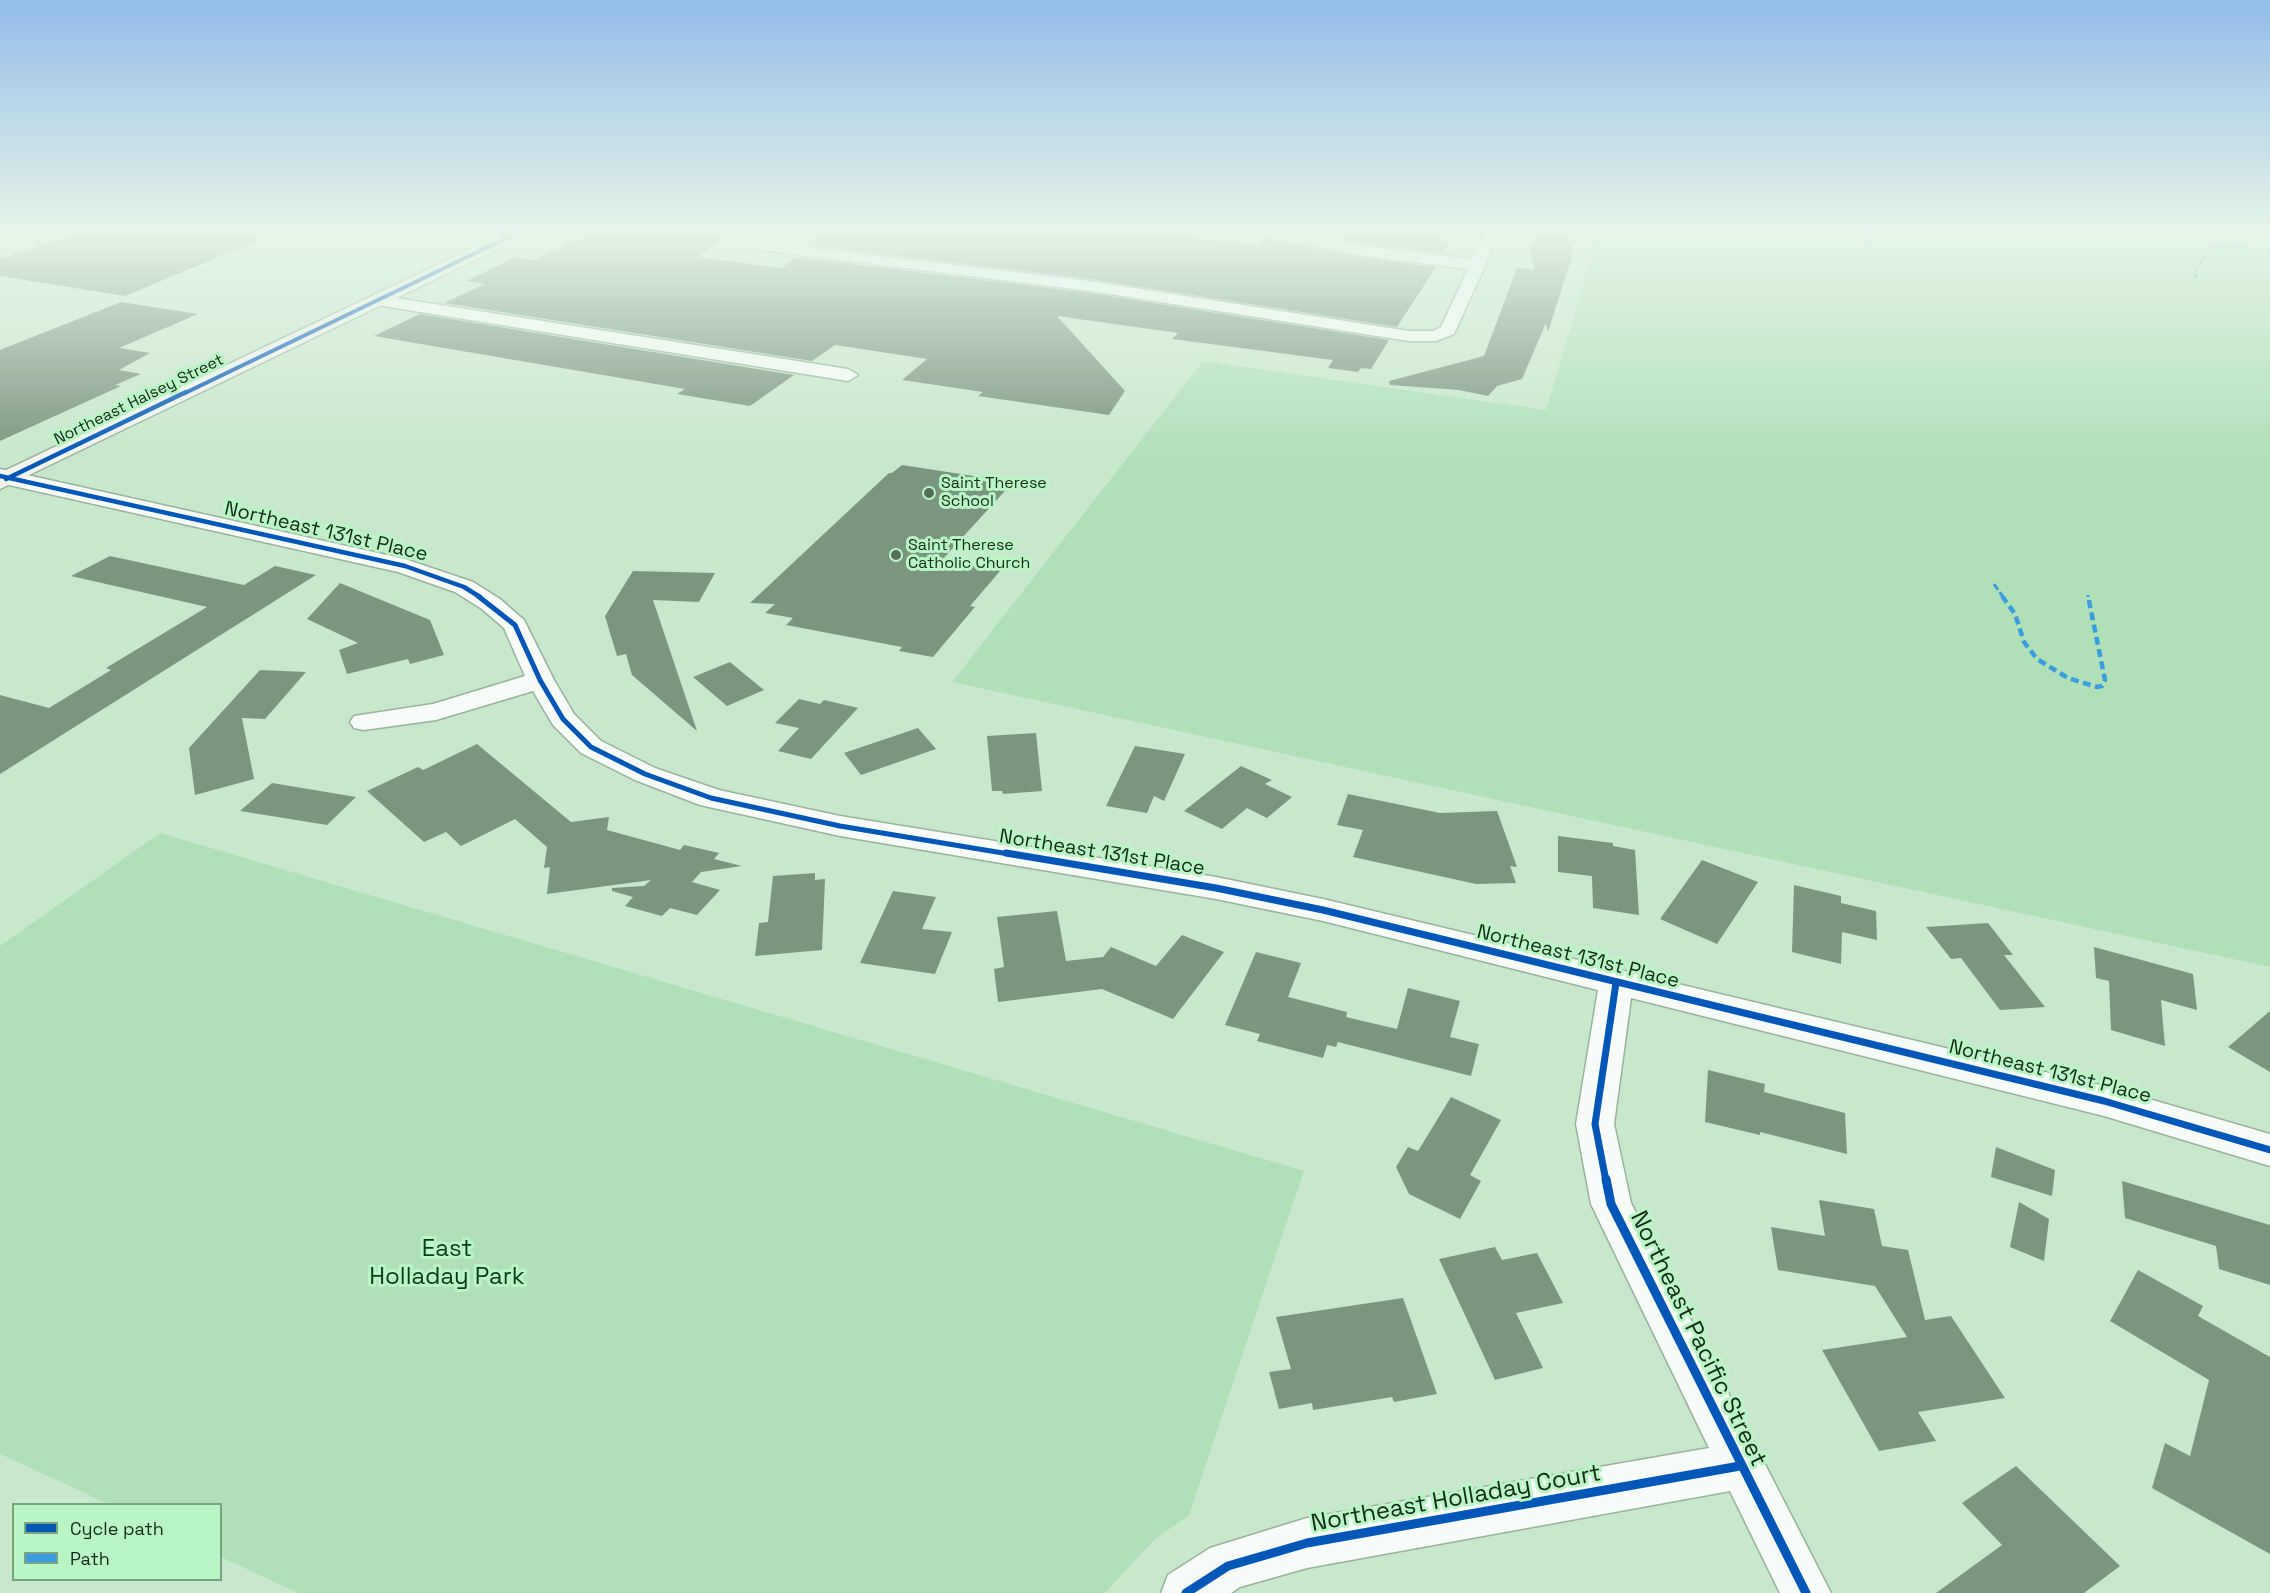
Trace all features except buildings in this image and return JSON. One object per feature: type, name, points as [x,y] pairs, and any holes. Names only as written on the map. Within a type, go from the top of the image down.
[{"type":"main road","name":"Northeast Halsey Street","points":[[3,478],[362,307]]},
{"type":"street","points":[[423,307],[848,375]]},
{"type":"street","points":[[1214,307],[1408,336],[1436,336],[1448,330],[1458,307]]},
{"type":"street","name":"Northeast 131st Place","points":[[3,478],[437,575],[465,586],[515,625],[540,680],[563,719],[591,747],[645,774],[711,798],[840,826],[1216,888],[1323,910],[2104,1101],[2270,1150]]},
{"type":"street","points":[[364,722],[436,712],[540,680]]},
{"type":"street","name":"Northeast Pacific Street","points":[[1616,983],[1595,1124],[1611,1204],[1740,1466],[1806,1593]]},
{"type":"street","name":"Northeast Holladay Court","points":[[1186,1593],[1228,1566],[1307,1543],[1740,1466]]},
{"type":"green space","points":[[1577,307],[2270,307],[2270,967],[952,682],[1203,361],[1546,410]]},
{"type":"green space","name":"East Holladay Park","points":[[160,833],[1304,1171],[1189,1515],[1154,1540],[1105,1593],[298,1593],[222,1557],[222,1503],[107,1503],[0,1454],[0,946]]},
{"type":"marked path","points":[[1994,584],[2015,614],[2024,642],[2037,659],[2068,678],[2097,687],[2102,686],[2105,680],[2088,595]]},
{"type":"cycle path","points":[[6,479],[363,307]]},
{"type":"cycle path","points":[[0,476],[405,566],[464,587],[491,604],[515,625],[540,680],[563,719],[591,747],[645,774],[711,798],[840,826],[1216,888],[1323,910],[2104,1101],[2270,1150]]},
{"type":"cycle path","points":[[1616,983],[1595,1124],[1611,1204],[1806,1593]]},
{"type":"cycle path","points":[[1186,1593],[1228,1566],[1307,1543],[1740,1466]]},
{"type":"place","name":"Saint Therese School","points":[[929,493]]},
{"type":"place","name":"Saint Therese Catholic Church","points":[[896,555]]}]
